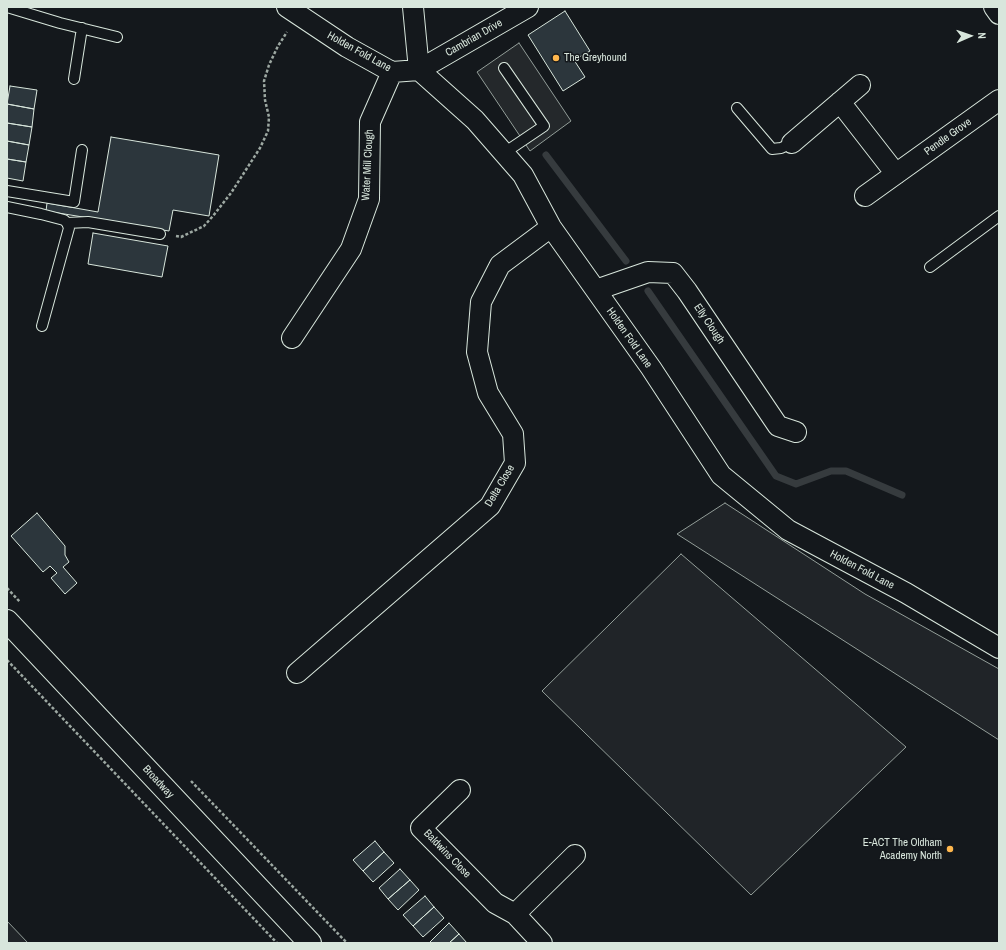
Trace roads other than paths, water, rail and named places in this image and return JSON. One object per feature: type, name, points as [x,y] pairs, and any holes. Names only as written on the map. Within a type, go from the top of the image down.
[{"type":"main road","name":"Broadway","points":[[7,621],[310,943]]},
{"type":"street","points":[[413,7],[419,70]]},
{"type":"street","name":"Cambrian Drive","points":[[419,70],[528,7]]},
{"type":"street","points":[[994,7],[999,14]]},
{"type":"street","name":"Holden Fold Lane","points":[[293,11],[347,47],[392,72],[419,70],[475,120],[523,175],[551,227],[651,368],[721,475],[788,530],[906,594],[999,648]]},
{"type":"street","name":"Water Mill Clough","points":[[292,338],[351,249],[368,199],[370,122],[392,72]]},
{"type":"street","points":[[792,143],[860,85]]},
{"type":"street","name":"Pendle Grove","points":[[864,196],[999,100]]},
{"type":"street","points":[[840,102],[896,174]]},
{"type":"street","name":"Delta Close","points":[[297,673],[490,506],[515,464],[513,434],[488,394],[477,352],[481,302],[500,265],[551,227]]},
{"type":"street","name":"Elly Clough","points":[[596,290],[648,272],[673,273],[687,291],[778,426],[796,432]]},
{"type":"street","name":"Baldwins Close","points":[[460,790],[421,828],[495,903],[515,914],[542,943]]},
{"type":"street","points":[[515,914],[575,855]]},
{"type":"lane","points":[[7,7],[116,37]]},
{"type":"lane","points":[[74,79],[82,28]]},
{"type":"lane","points":[[504,68],[544,126],[504,153]]},
{"type":"lane","points":[[737,108],[772,149],[781,148],[792,143]]},
{"type":"lane","points":[[7,191],[74,202],[82,150]]},
{"type":"lane","points":[[7,207],[41,214],[68,222],[88,222],[160,234]]},
{"type":"lane","points":[[930,267],[999,216]]},
{"type":"lane","points":[[42,326],[69,228],[68,222]]},
{"type":"waterway","points":[[546,155],[626,261]]},
{"type":"waterway","points":[[648,291],[776,476],[796,484],[831,471],[846,471],[902,495]]},
{"type":"place","name":"The Greyhound","points":[[556,58]]},
{"type":"place","name":"E-ACT The Oldham Academy North","points":[[950,849]]}]
